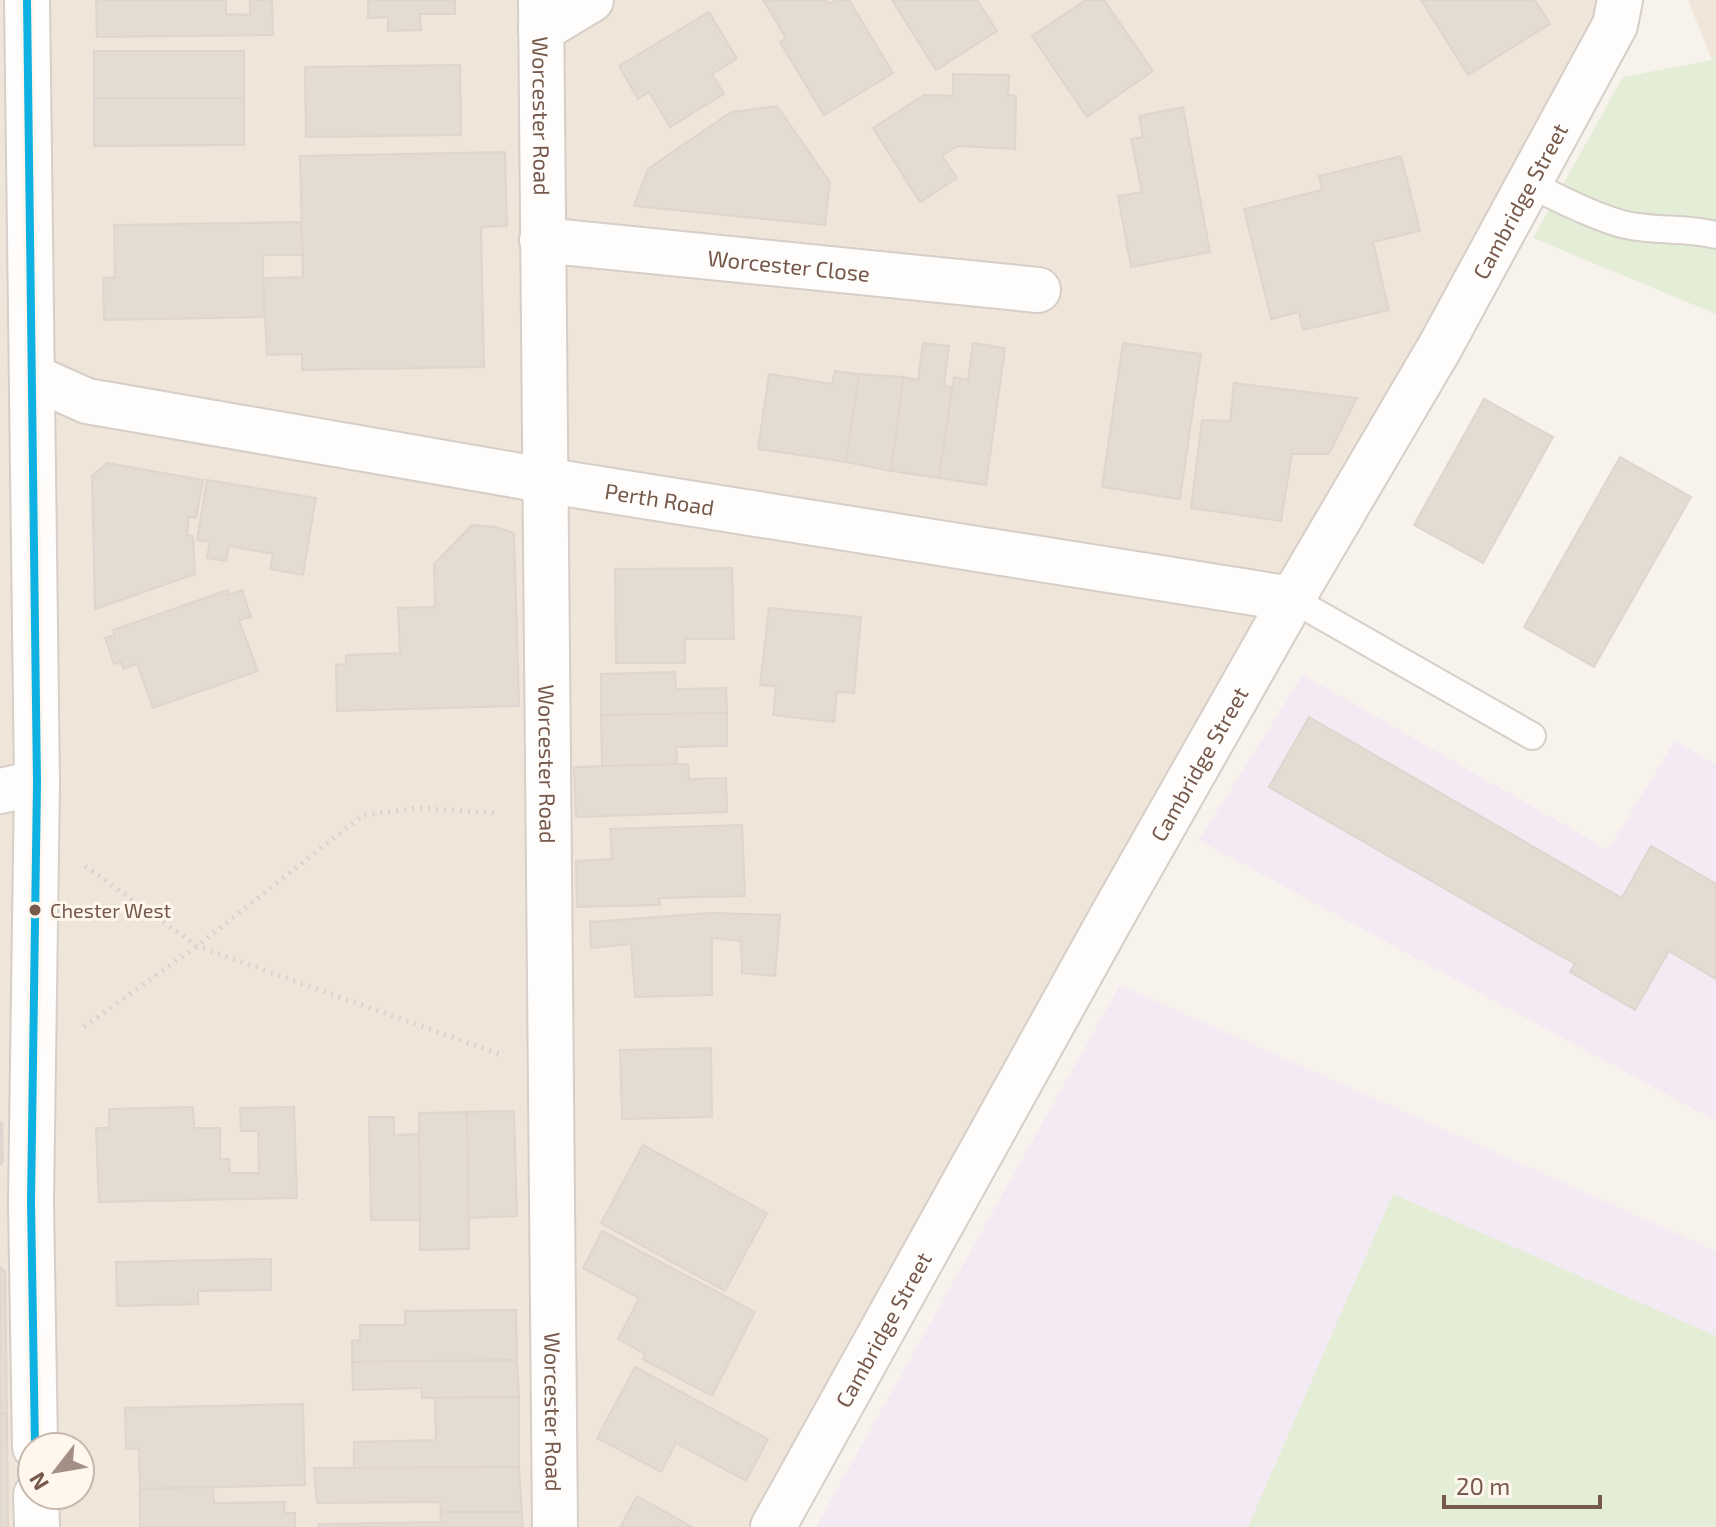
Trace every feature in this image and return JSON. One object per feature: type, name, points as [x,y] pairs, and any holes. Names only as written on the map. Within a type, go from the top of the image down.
[{"type":"street","points":[[27,0],[33,377],[18,787],[36,850],[15,1205],[34,1431]]},
{"type":"street","points":[[541,15],[591,0]]},
{"type":"street","name":"Cambridge Street","points":[[773,1527],[1119,904],[1292,599],[1440,347],[1615,25],[1620,0]]},
{"type":"street","name":"Worcester Road","points":[[541,15],[555,1527]]},
{"type":"street","name":"Worcester Close","points":[[542,240],[1038,290]]},
{"type":"street","points":[[0,328],[33,377]]},
{"type":"street","name":"Perth Road","points":[[33,377],[87,401],[543,480],[1292,599]]},
{"type":"lane","points":[[1529,184],[1623,225],[1685,229],[1716,235]]},
{"type":"lane","points":[[1292,599],[1532,736]]},
{"type":"path","points":[[80,1030],[197,946],[363,815],[417,808],[497,814],[546,805]]},
{"type":"path","points":[[36,850],[69,853],[197,946],[509,1058],[550,1078]]},
{"type":"shaded area","points":[[0,0],[1620,0],[773,1527],[0,1527]]},
{"type":"shaded area","points":[[1688,0],[1716,0],[1716,53],[1712,60]]},
{"type":"shaded area","points":[[1303,675],[1608,850],[1675,741],[1716,764],[1716,1121],[1199,840]]},
{"type":"shaded area","points":[[1120,985],[1716,1251],[1716,1527],[816,1527]]},
{"type":"green space","points":[[1716,53],[1716,314],[1533,238],[1623,77],[1712,60]]},
{"type":"green space","points":[[1393,1194],[1716,1336],[1716,1527],[1248,1527]]},
{"type":"building","points":[[96,0],[226,0],[226,14],[250,15],[250,0],[272,0],[273,35],[97,37]]},
{"type":"building","points":[[368,0],[455,0],[455,14],[420,14],[421,30],[388,31],[388,17],[368,18]]},
{"type":"building","points":[[763,0],[826,0],[829,4],[836,0],[849,0],[893,73],[824,115],[780,42],[786,38]]},
{"type":"building","points":[[892,0],[977,0],[997,31],[936,70]]},
{"type":"building","points":[[1086,0],[1104,0],[1153,71],[1087,117],[1032,36]]},
{"type":"building","points":[[1421,0],[1535,0],[1550,24],[1468,75]]},
{"type":"building","points":[[709,12],[737,59],[712,74],[724,94],[670,127],[649,92],[638,99],[619,66]]},
{"type":"building","points":[[94,51],[244,51],[244,98],[94,98]]},
{"type":"building","points":[[460,65],[461,135],[306,137],[305,67]]},
{"type":"building","points":[[953,74],[1009,75],[1008,95],[1016,96],[1015,149],[957,146],[942,156],[957,178],[920,202],[873,128],[924,95],[953,96]]},
{"type":"building","points":[[94,98],[244,98],[244,145],[94,146]]},
{"type":"building","points":[[777,106],[830,182],[825,225],[634,206],[648,169],[731,112]]},
{"type":"building","points":[[1183,107],[1210,252],[1131,267],[1118,196],[1142,192],[1131,139],[1143,137],[1139,116]]},
{"type":"building","points":[[505,152],[507,226],[481,227],[484,367],[302,370],[302,354],[267,355],[263,278],[303,277],[300,156]]},
{"type":"building","points":[[1401,156],[1420,231],[1373,242],[1389,310],[1303,330],[1299,312],[1271,319],[1244,209],[1322,190],[1319,176]]},
{"type":"building","points":[[301,222],[303,255],[263,255],[264,317],[104,320],[103,278],[115,277],[114,225]]},
{"type":"building","points":[[923,343],[949,346],[944,386],[952,387],[939,478],[891,471],[903,377],[918,380]]},
{"type":"building","points":[[973,343],[1005,348],[986,485],[939,478],[954,377],[968,380]]},
{"type":"building","points":[[1123,343],[1201,354],[1180,499],[1102,487]]},
{"type":"building","points":[[835,371],[859,374],[846,462],[758,449],[769,374],[832,384]]},
{"type":"building","points":[[859,374],[903,377],[891,471],[846,462]]},
{"type":"building","points":[[1234,383],[1357,398],[1329,454],[1292,454],[1281,521],[1191,508],[1202,420],[1230,421]]},
{"type":"building","points":[[1484,399],[1553,437],[1483,563],[1414,525]]},
{"type":"building","points":[[1620,457],[1691,497],[1594,667],[1524,627]]},
{"type":"building","points":[[107,463],[203,480],[196,518],[189,517],[187,535],[193,536],[195,574],[95,609],[92,476]]},
{"type":"building","points":[[207,480],[316,498],[303,575],[270,569],[273,554],[229,546],[226,561],[207,558],[210,542],[197,540]]},
{"type":"building","points":[[472,525],[496,527],[514,533],[519,706],[337,711],[336,665],[346,664],[346,655],[400,653],[398,608],[435,607],[434,564]]},
{"type":"building","points":[[732,568],[734,639],[685,639],[685,663],[616,663],[615,569]]},
{"type":"building","points":[[228,590],[228,595],[242,590],[251,617],[239,620],[258,671],[153,708],[137,664],[123,669],[121,662],[114,664],[105,638],[115,635],[113,630]]},
{"type":"building","points":[[769,608],[861,617],[854,693],[837,692],[834,722],[773,715],[776,686],[760,685]]},
{"type":"building","points":[[675,672],[676,689],[726,688],[727,713],[601,715],[601,674]]},
{"type":"building","points":[[727,713],[727,746],[676,747],[677,764],[602,766],[601,715]]},
{"type":"building","points":[[1309,717],[1622,898],[1651,846],[1716,884],[1716,979],[1669,951],[1635,1010],[1570,972],[1575,964],[1269,787]]},
{"type":"building","points":[[688,764],[689,779],[726,778],[727,812],[576,817],[574,767]]},
{"type":"building","points":[[742,825],[745,896],[659,898],[660,905],[577,907],[576,861],[612,859],[610,829]]},
{"type":"building","points":[[710,913],[780,915],[775,976],[742,973],[741,941],[712,938],[712,995],[635,997],[631,944],[591,948],[590,922]]},
{"type":"building","points":[[711,1048],[712,1117],[622,1119],[620,1050]]},
{"type":"building","points":[[193,1107],[194,1128],[220,1128],[220,1159],[229,1159],[230,1173],[259,1173],[258,1131],[241,1131],[240,1108],[294,1107],[297,1198],[99,1202],[96,1128],[109,1128],[109,1109]]},
{"type":"building","points":[[514,1111],[517,1216],[468,1218],[467,1112]]},
{"type":"building","points":[[467,1112],[469,1249],[420,1250],[419,1113]]},
{"type":"building","points":[[369,1117],[394,1117],[394,1135],[419,1134],[420,1220],[371,1220]]},
{"type":"building","points":[[0,1123],[3,1162],[0,1165]]},
{"type":"building","points":[[643,1145],[767,1213],[725,1291],[601,1223]]},
{"type":"building","points":[[602,1231],[755,1312],[712,1396],[642,1359],[645,1354],[618,1339],[639,1298],[583,1268]]},
{"type":"building","points":[[271,1259],[271,1290],[198,1291],[198,1304],[117,1306],[116,1262]]},
{"type":"building","points":[[0,1267],[5,1271],[7,1413],[0,1414]]},
{"type":"building","points":[[516,1310],[517,1360],[352,1362],[352,1341],[360,1340],[360,1325],[405,1325],[405,1311]]},
{"type":"building","points":[[517,1360],[519,1397],[422,1398],[421,1388],[353,1390],[352,1362]]},
{"type":"building","points":[[635,1367],[768,1439],[746,1481],[676,1443],[661,1472],[597,1438]]},
{"type":"building","points":[[519,1397],[519,1467],[354,1469],[354,1442],[436,1440],[435,1398]]},
{"type":"building","points":[[303,1404],[305,1485],[140,1489],[139,1448],[126,1449],[125,1408]]},
{"type":"building","points":[[7,1413],[8,1527],[0,1527],[0,1414]]},
{"type":"building","points":[[519,1467],[522,1512],[441,1512],[440,1502],[317,1503],[314,1468]]},
{"type":"building","points":[[213,1487],[214,1503],[285,1502],[284,1513],[295,1513],[295,1527],[140,1527],[140,1489]]},
{"type":"building","points":[[637,1496],[692,1527],[620,1527]]},
{"type":"building","points":[[441,1512],[522,1512],[523,1527],[319,1527],[319,1524],[440,1522]]},
{"type":"transit line","points":[[27,0],[37,783],[31,1202],[35,1431]]},
{"type":"place","name":"Chester West","points":[[35,910]]}]
